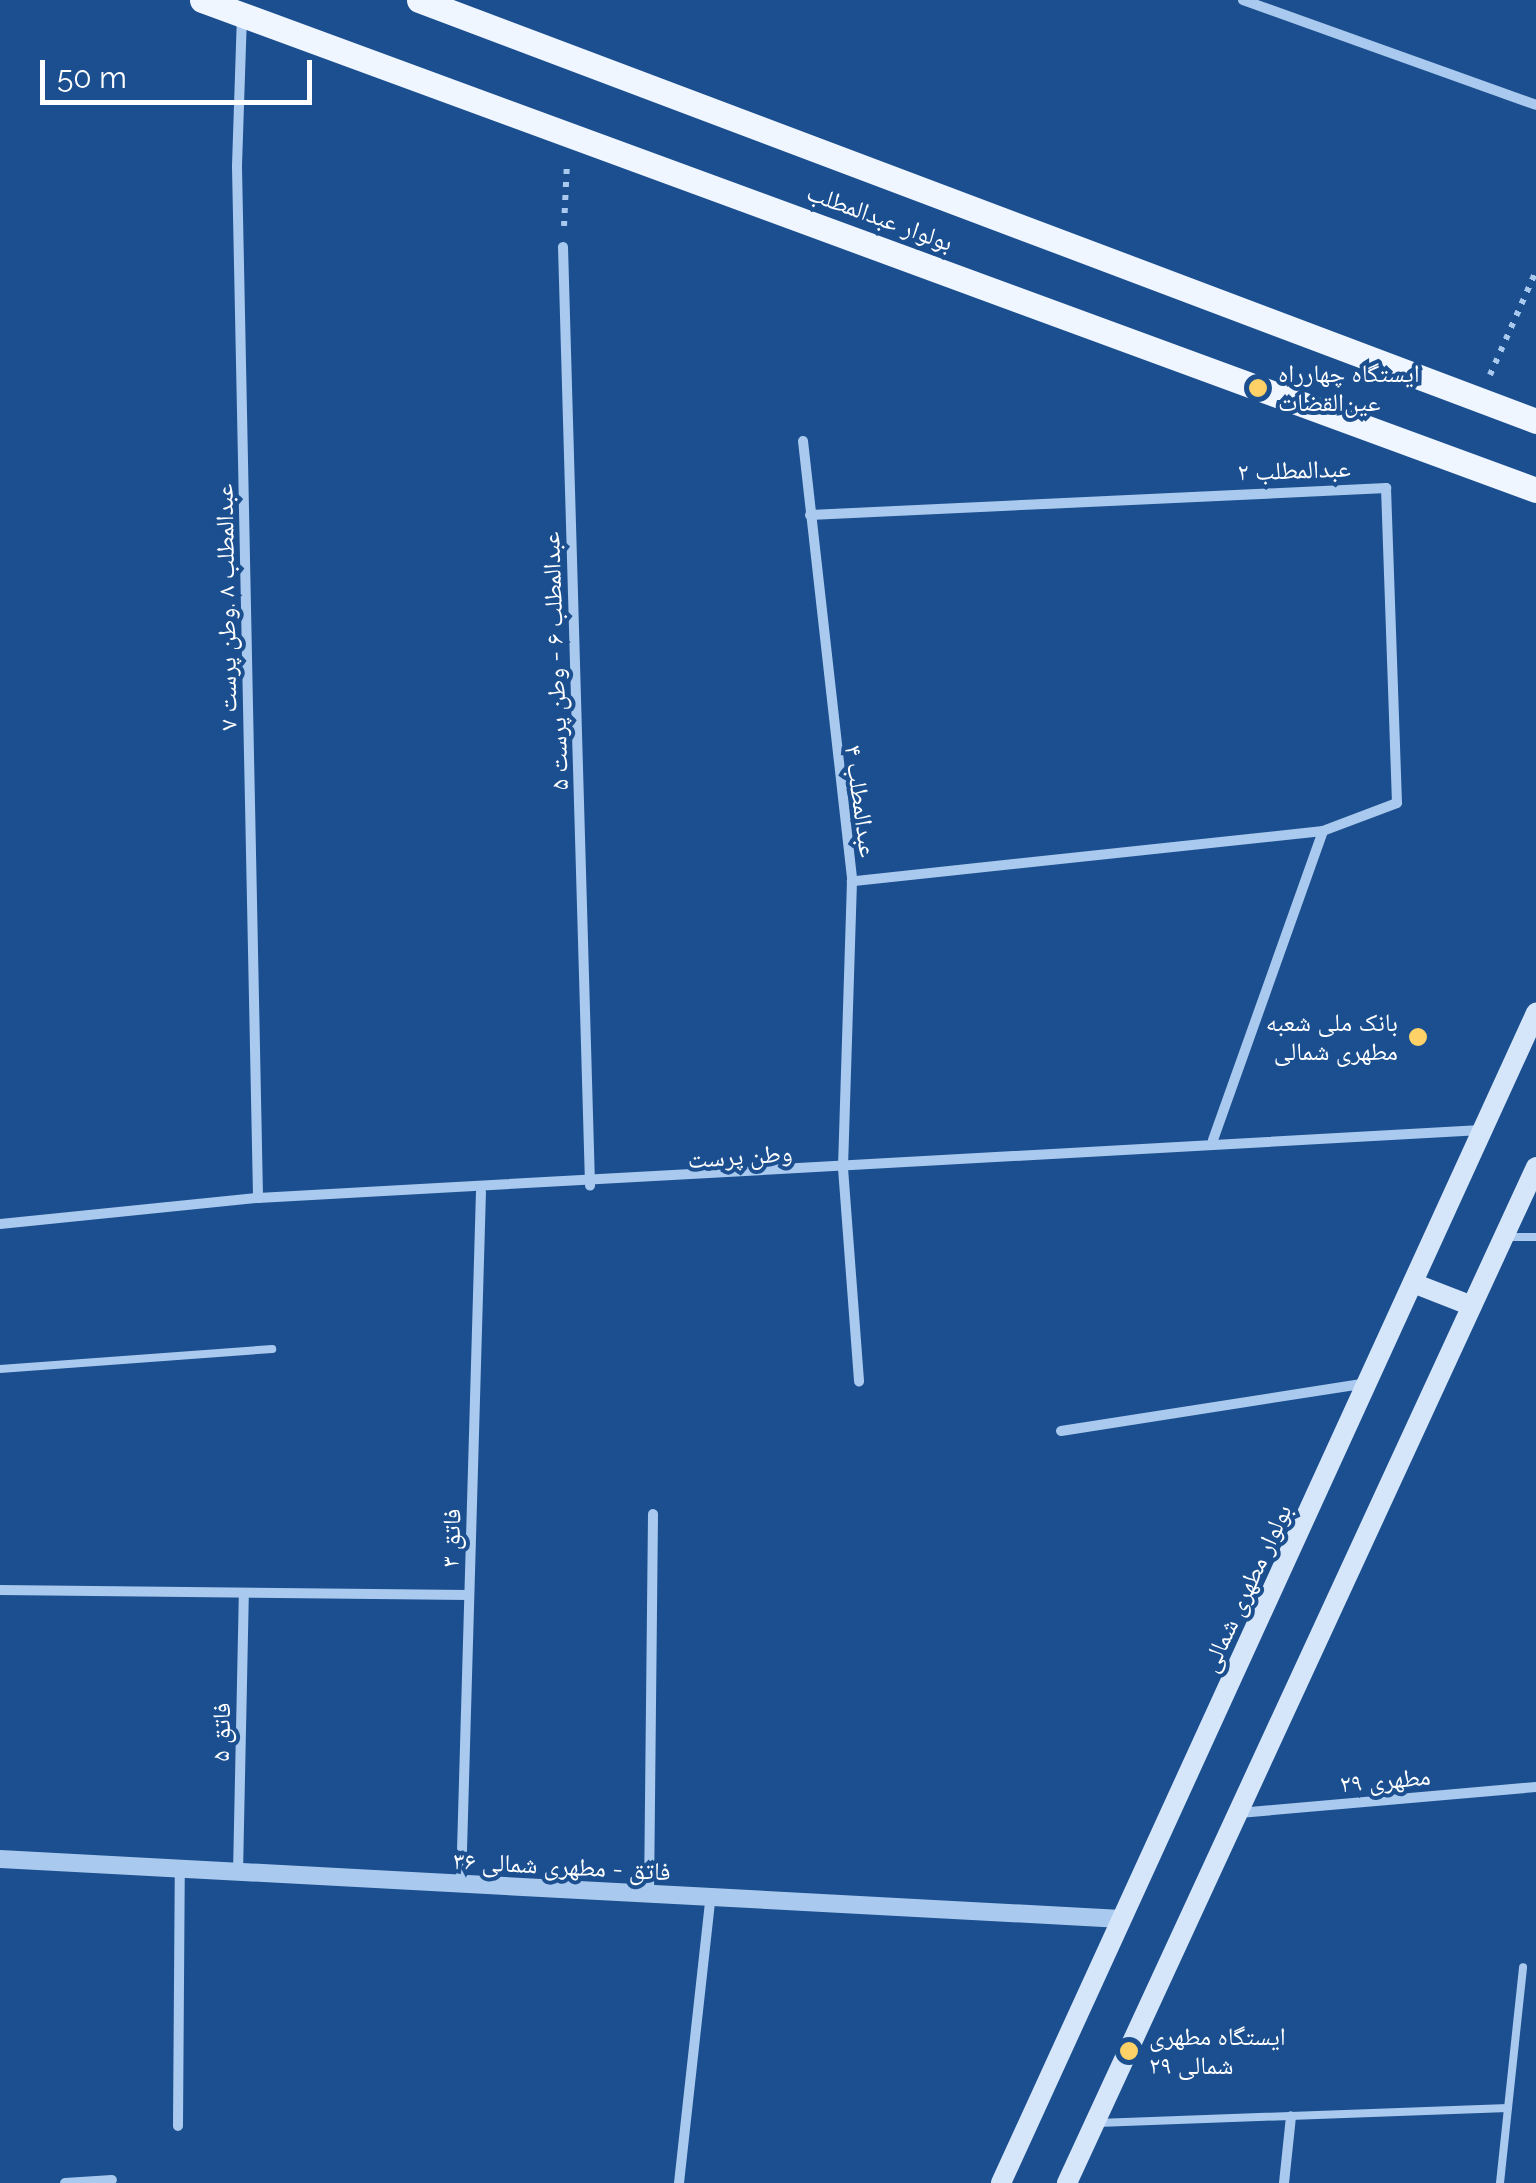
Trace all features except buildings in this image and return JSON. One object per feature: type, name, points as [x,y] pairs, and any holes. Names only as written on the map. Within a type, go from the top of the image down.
[{"type":"main road","name":"بولوار عبدالمطلب","points":[[202,0],[1536,490]]},
{"type":"main road","name":"بولوار عبدالمطلب","points":[[419,0],[1536,420]]},
{"type":"main road","name":"بولوار مطهری شمالی","points":[[1001,2183],[1536,1014]]},
{"type":"main road","points":[[1067,2183],[1536,1167]]},
{"type":"main road","points":[[1413,1283],[1472,1306]]},
{"type":"street","points":[[1244,0],[1536,105]]},
{"type":"street","name":"عبدالمطلب ۸ .وطن پرست ۷","points":[[242,15],[237,167],[258,1198]]},
{"type":"street","name":"عبدالمطلب ۶ - وطن پرست ۵","points":[[563,247],[590,1186]]},
{"type":"street","name":"عبدالمطلب ۴","points":[[803,441],[852,881],[843,1168],[858,1381]]},
{"type":"street","name":"عبدالمطلب ۲","points":[[810,515],[1386,488],[1396,803],[1323,831]]},
{"type":"street","points":[[852,881],[1323,831],[1213,1140]]},
{"type":"street","name":"وطن پرست","points":[[0,1224],[258,1198],[590,1186],[1213,1140],[1483,1130]]},
{"type":"street","name":"فاتق ۳","points":[[460,1886],[481,1192]]},
{"type":"street","points":[[1061,1432],[1367,1383]]},
{"type":"street","points":[[648,1896],[653,1514]]},
{"type":"street","points":[[0,1590],[470,1595]]},
{"type":"street","name":"فاتق ۵","points":[[238,1872],[244,1593]]},
{"type":"street","name":"مطهری ۲۹","points":[[1238,1813],[1536,1787]]},
{"type":"street","name":"فاتق - مطهری شمالی ۳۶","points":[[0,1858],[1122,1920]]},
{"type":"street","points":[[178,2126],[180,1869]]},
{"type":"street","points":[[678,2183],[710,1900]]},
{"type":"street","points":[[1284,2183],[1291,2116]]},
{"type":"street","points":[[66,2183],[112,2180]]},
{"type":"lane","points":[[1504,1237],[1536,1238]]},
{"type":"lane","points":[[0,1368],[272,1348]]},
{"type":"lane","points":[[1500,2183],[1523,1967]]},
{"type":"lane","points":[[1095,2123],[1508,2108]]},
{"type":"path","points":[[563,247],[569,134]]},
{"type":"path","points":[[1479,399],[1536,271]]},
{"type":"place","name":"ایستگاه چهارراه عین‌القضات","points":[[1258,388]]},
{"type":"place","name":"بانک ملی شعبه مطهری شمالی","points":[[1418,1037]]},
{"type":"place","name":"ایستگاه مطهری شمالی ۲۹","points":[[1129,2051]]}]
